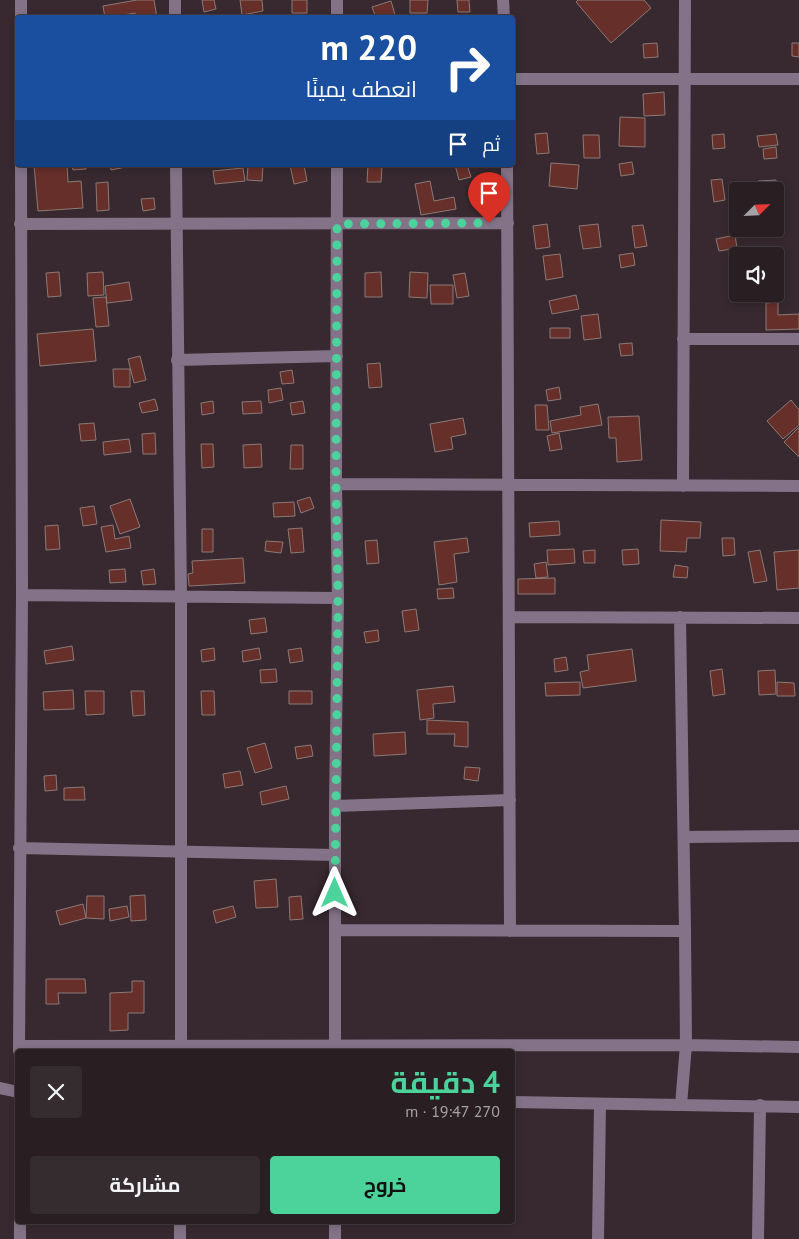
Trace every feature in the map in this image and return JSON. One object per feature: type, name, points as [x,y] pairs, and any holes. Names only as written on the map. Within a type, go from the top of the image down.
[{"type":"street","points":[[21,15],[22,0]]},
{"type":"street","points":[[175,0],[175,15]]},
{"type":"street","points":[[337,0],[337,15]]},
{"type":"street","points":[[503,0],[504,15]]},
{"type":"street","points":[[683,486],[685,0]]},
{"type":"street","points":[[515,79],[799,79]]},
{"type":"street","points":[[20,167],[22,595],[19,1049],[686,1045],[799,1047]]},
{"type":"street","points":[[176,167],[181,597],[181,1047]]},
{"type":"street","points":[[334,1048],[338,598],[336,484],[337,167]]},
{"type":"street","points":[[507,167],[510,930]]},
{"type":"street","points":[[20,224],[508,223]]},
{"type":"street","points":[[683,339],[799,339]]},
{"type":"street","points":[[177,360],[337,356]]},
{"type":"street","points":[[336,484],[799,486]]},
{"type":"street","points":[[22,595],[338,598]]},
{"type":"street","points":[[509,616],[799,618]]},
{"type":"street","points":[[680,617],[686,931],[686,1045],[681,1105]]},
{"type":"street","points":[[335,806],[510,800]]},
{"type":"street","points":[[684,837],[799,836]]},
{"type":"street","points":[[19,848],[335,855]]},
{"type":"street","points":[[335,930],[686,931]]},
{"type":"street","points":[[0,1088],[15,1091]]},
{"type":"street","points":[[515,1102],[799,1107]]},
{"type":"street","points":[[598,1239],[600,1104]]},
{"type":"street","points":[[758,1239],[760,1105]]},
{"type":"street","points":[[20,1224],[20,1239]]},
{"type":"street","points":[[180,1224],[180,1239]]},
{"type":"street","points":[[335,1224],[335,1239]]},
{"type":"building","points":[[137,0],[154,0],[156,15],[135,15],[135,13],[104,15],[103,6]]},
{"type":"building","points":[[202,0],[214,0],[216,9],[204,12]]},
{"type":"building","points":[[240,0],[262,0],[263,11],[242,15]]},
{"type":"building","points":[[292,0],[307,0],[307,13],[292,13]]},
{"type":"building","points":[[410,0],[428,0],[427,13],[410,13]]},
{"type":"building","points":[[457,0],[469,0],[470,12],[458,12]]},
{"type":"building","points":[[578,0],[644,0],[651,8],[611,43],[576,2]]},
{"type":"building","points":[[391,1],[395,15],[375,15],[372,7]]},
{"type":"building","points":[[657,43],[658,57],[644,58],[643,44]]},
{"type":"building","points":[[792,43],[799,43],[799,57],[792,56]]},
{"type":"building","points":[[664,92],[665,115],[644,116],[643,94]]},
{"type":"building","points":[[620,117],[645,118],[645,147],[619,146]]},
{"type":"building","points":[[547,133],[549,153],[537,154],[535,134]]},
{"type":"building","points":[[724,134],[725,148],[713,149],[712,135]]},
{"type":"building","points":[[776,134],[778,145],[759,147],[757,136]]},
{"type":"building","points":[[583,135],[599,135],[600,158],[584,158]]},
{"type":"building","points":[[776,147],[777,158],[764,159],[763,149]]},
{"type":"building","points":[[632,162],[634,174],[621,176],[619,164]]},
{"type":"building","points":[[551,163],[579,165],[577,189],[549,186]]},
{"type":"building","points":[[34,167],[67,167],[68,182],[81,181],[83,208],[38,211]]},
{"type":"building","points":[[72,167],[86,167],[86,169],[73,170]]},
{"type":"building","points":[[110,167],[126,167],[111,170]]},
{"type":"building","points":[[248,167],[263,167],[262,181],[247,180]]},
{"type":"building","points":[[290,167],[304,167],[307,181],[294,184]]},
{"type":"building","points":[[368,167],[382,167],[381,182],[367,182]]},
{"type":"building","points":[[456,167],[468,167],[471,177],[459,180]]},
{"type":"building","points":[[243,168],[245,181],[215,184],[213,171]]},
{"type":"building","points":[[722,179],[725,200],[714,202],[711,180]]},
{"type":"building","points":[[776,180],[776,182],[758,182]]},
{"type":"building","points":[[430,181],[434,201],[454,197],[456,209],[421,215],[415,184]]},
{"type":"building","points":[[108,182],[109,210],[97,211],[96,183]]},
{"type":"building","points":[[154,198],[155,209],[143,211],[141,199]]},
{"type":"building","points":[[547,224],[550,247],[536,249],[533,226]]},
{"type":"building","points":[[598,224],[601,247],[583,249],[579,226]]},
{"type":"building","points":[[643,225],[647,246],[635,248],[632,226]]},
{"type":"building","points":[[729,236],[729,238],[735,238],[737,247],[729,247],[729,249],[719,251],[716,239]]},
{"type":"building","points":[[633,253],[635,265],[621,268],[619,255]]},
{"type":"building","points":[[560,254],[563,277],[546,280],[543,256]]},
{"type":"building","points":[[59,272],[61,296],[48,297],[46,273]]},
{"type":"building","points":[[103,272],[104,295],[88,296],[87,273]]},
{"type":"building","points":[[381,272],[382,297],[365,297],[365,273]]},
{"type":"building","points":[[410,272],[428,273],[427,298],[409,297]]},
{"type":"building","points":[[465,273],[469,296],[457,298],[453,275]]},
{"type":"building","points":[[129,282],[132,300],[107,303],[105,286]]},
{"type":"building","points":[[430,285],[453,285],[453,304],[431,304]]},
{"type":"building","points":[[576,295],[579,309],[552,314],[549,301]]},
{"type":"building","points":[[106,297],[109,326],[96,327],[93,298]]},
{"type":"building","points":[[778,302],[778,315],[799,314],[799,329],[766,330],[766,303]]},
{"type":"building","points":[[598,314],[601,338],[584,340],[581,316]]},
{"type":"building","points":[[550,328],[570,328],[570,338],[550,338]]},
{"type":"building","points":[[93,329],[96,361],[40,366],[37,334]]},
{"type":"building","points":[[632,343],[633,355],[621,356],[619,344]]},
{"type":"building","points":[[140,356],[146,380],[134,383],[128,359]]},
{"type":"building","points":[[380,363],[382,387],[369,388],[367,364]]},
{"type":"building","points":[[113,369],[130,369],[130,387],[114,387]]},
{"type":"building","points":[[292,370],[294,383],[282,384],[280,372]]},
{"type":"building","points":[[559,387],[561,399],[548,401],[546,390]]},
{"type":"building","points":[[281,388],[283,400],[269,403],[268,390]]},
{"type":"building","points":[[155,399],[158,410],[142,413],[139,403]]},
{"type":"building","points":[[791,400],[799,410],[799,425],[783,439],[767,421]]},
{"type":"building","points":[[213,401],[214,413],[202,415],[201,403]]},
{"type":"building","points":[[261,401],[262,413],[243,414],[242,402]]},
{"type":"building","points":[[303,401],[305,413],[292,415],[290,403]]},
{"type":"building","points":[[598,404],[602,425],[552,433],[550,421],[581,415],[580,407]]},
{"type":"building","points":[[535,405],[547,405],[549,430],[536,430]]},
{"type":"building","points":[[639,416],[642,460],[617,462],[616,438],[609,438],[608,417]]},
{"type":"building","points":[[463,418],[466,434],[451,437],[453,449],[435,452],[430,424]]},
{"type":"building","points":[[94,423],[96,440],[81,441],[79,424]]},
{"type":"building","points":[[799,427],[799,457],[784,442]]},
{"type":"building","points":[[155,433],[156,454],[143,454],[142,434]]},
{"type":"building","points":[[559,433],[562,449],[550,451],[547,436]]},
{"type":"building","points":[[129,439],[131,452],[104,455],[103,442]]},
{"type":"building","points":[[201,444],[213,444],[214,467],[202,468]]},
{"type":"building","points":[[261,444],[262,467],[244,468],[243,445]]},
{"type":"building","points":[[291,445],[303,445],[303,469],[290,469]]},
{"type":"building","points":[[310,497],[314,508],[301,513],[297,501]]},
{"type":"building","points":[[130,499],[140,527],[120,534],[110,506]]},
{"type":"building","points":[[294,502],[295,516],[274,517],[273,503]]},
{"type":"building","points":[[94,506],[97,524],[83,526],[80,508]]},
{"type":"building","points":[[661,520],[701,522],[700,538],[687,538],[686,552],[660,551]]},
{"type":"building","points":[[559,521],[560,535],[530,537],[529,523]]},
{"type":"building","points":[[58,525],[60,549],[46,550],[45,526]]},
{"type":"building","points":[[113,525],[115,539],[129,536],[131,548],[106,552],[101,527]]},
{"type":"building","points":[[302,528],[304,552],[291,553],[288,529]]},
{"type":"building","points":[[202,529],[213,529],[213,552],[202,552]]},
{"type":"building","points":[[467,538],[469,552],[454,554],[457,582],[439,585],[434,542]]},
{"type":"building","points":[[722,538],[734,538],[735,555],[723,556]]},
{"type":"building","points":[[377,540],[379,563],[367,564],[365,541]]},
{"type":"building","points":[[266,541],[283,542],[281,553],[265,551]]},
{"type":"building","points":[[574,549],[575,563],[548,565],[547,550]]},
{"type":"building","points":[[638,549],[639,564],[623,565],[622,550]]},
{"type":"building","points":[[595,550],[595,563],[584,563],[583,551]]},
{"type":"building","points":[[760,550],[767,581],[754,583],[748,552]]},
{"type":"building","points":[[799,550],[799,588],[777,590],[774,552]]},
{"type":"building","points":[[243,558],[245,583],[189,586],[188,574],[193,573],[192,561]]},
{"type":"building","points":[[546,562],[548,577],[536,578],[534,564]]},
{"type":"building","points":[[675,565],[688,567],[687,578],[673,577]]},
{"type":"building","points":[[125,569],[126,582],[110,583],[109,570]]},
{"type":"building","points":[[154,569],[156,584],[143,585],[141,571]]},
{"type":"building","points":[[555,578],[555,594],[518,594],[518,579]]},
{"type":"building","points":[[453,588],[454,598],[438,599],[437,589]]},
{"type":"building","points":[[416,609],[419,630],[405,632],[402,611]]},
{"type":"building","points":[[265,618],[267,632],[251,634],[249,620]]},
{"type":"building","points":[[378,630],[379,641],[366,643],[364,632]]},
{"type":"building","points":[[72,646],[74,660],[46,664],[44,651]]},
{"type":"building","points":[[214,648],[215,660],[202,662],[201,650]]},
{"type":"building","points":[[259,648],[261,659],[243,662],[242,651]]},
{"type":"building","points":[[301,648],[303,661],[290,663],[288,650]]},
{"type":"building","points":[[632,649],[636,681],[583,688],[580,672],[589,670],[587,655]]},
{"type":"building","points":[[566,657],[568,670],[555,672],[554,659]]},
{"type":"building","points":[[276,669],[277,682],[261,683],[260,670]]},
{"type":"building","points":[[722,669],[725,694],[713,696],[710,671]]},
{"type":"building","points":[[775,670],[776,694],[759,695],[758,671]]},
{"type":"building","points":[[580,682],[580,695],[546,696],[545,683]]},
{"type":"building","points":[[777,682],[794,683],[795,696],[777,696]]},
{"type":"building","points":[[453,686],[455,702],[433,704],[434,718],[420,720],[417,690]]},
{"type":"building","points":[[73,690],[74,709],[44,710],[43,692]]},
{"type":"building","points":[[85,691],[104,691],[104,714],[86,715]]},
{"type":"building","points":[[131,691],[144,691],[145,715],[133,716]]},
{"type":"building","points":[[201,691],[214,691],[215,715],[202,715]]},
{"type":"building","points":[[289,691],[312,691],[312,704],[289,704]]},
{"type":"building","points":[[427,720],[468,722],[468,747],[454,746],[455,734],[427,734]]},
{"type":"building","points":[[405,732],[406,754],[374,756],[373,734]]},
{"type":"building","points":[[265,743],[272,768],[255,773],[247,748]]},
{"type":"building","points":[[311,745],[313,756],[297,759],[295,747]]},
{"type":"building","points":[[465,767],[480,768],[478,781],[464,779]]},
{"type":"building","points":[[240,771],[243,785],[225,788],[223,774]]},
{"type":"building","points":[[56,775],[57,790],[45,791],[44,776]]},
{"type":"building","points":[[286,786],[289,799],[262,805],[260,792]]},
{"type":"building","points":[[84,787],[85,800],[64,800],[64,788]]},
{"type":"building","points":[[276,879],[278,907],[256,908],[254,881]]},
{"type":"building","points":[[145,895],[146,920],[131,921],[130,896]]},
{"type":"building","points":[[87,896],[104,896],[104,919],[86,918]]},
{"type":"building","points":[[301,896],[303,919],[290,920],[289,897]]},
{"type":"building","points":[[83,904],[86,918],[60,925],[56,911]]},
{"type":"building","points":[[127,906],[129,917],[110,921],[109,909]]},
{"type":"building","points":[[233,906],[236,917],[216,923],[213,911]]},
{"type":"building","points":[[46,979],[85,979],[86,993],[58,993],[59,1004],[46,1004]]},
{"type":"building","points":[[132,981],[144,981],[144,1013],[128,1013],[128,1030],[110,1031],[110,993],[132,992]]},
{"type":"route","points":[[335,893],[338,598],[336,484],[337,224],[489,223]]}]
